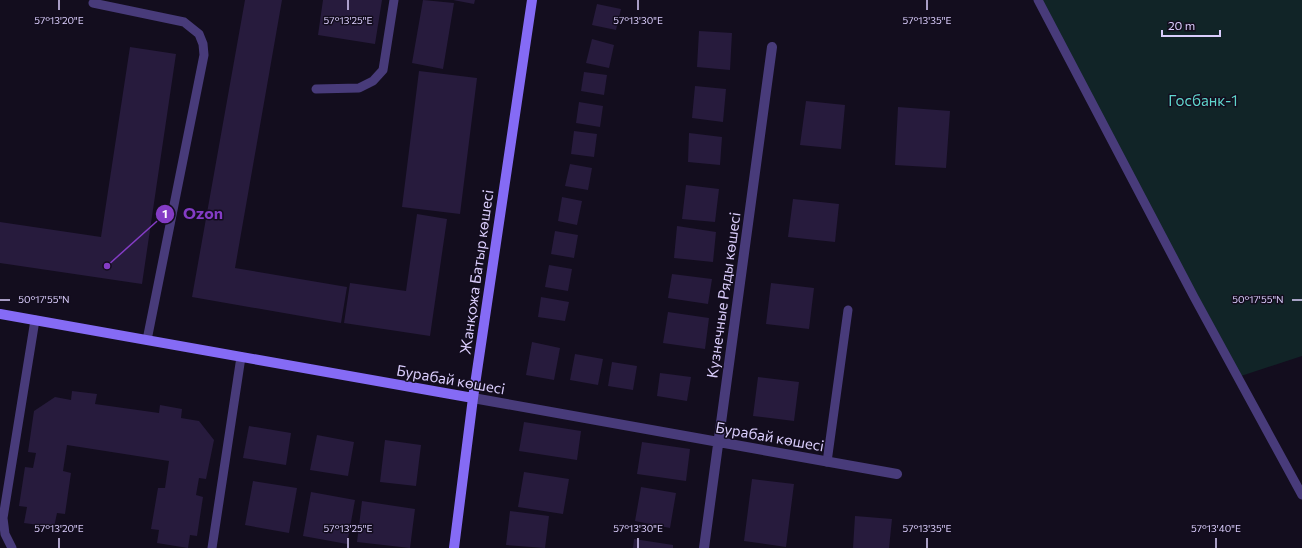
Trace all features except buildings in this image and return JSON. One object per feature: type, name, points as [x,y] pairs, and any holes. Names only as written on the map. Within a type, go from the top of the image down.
[{"type":"main road","name":"Жанқожа Батыр көшесі","points":[[454,548],[473,398],[532,0]]},
{"type":"main road","name":"Бурабай көшесі","points":[[0,314],[473,398]]},
{"type":"street","name":"Кузнечные Ряды көшесі","points":[[704,548],[772,46]]},
{"type":"street","name":"Бурабай көшесі","points":[[473,398],[897,474]]},
{"type":"lane","points":[[316,89],[359,88],[373,81],[383,70],[394,0]]},
{"type":"lane","points":[[1038,0],[1194,297],[1302,495]]},
{"type":"lane","points":[[93,3],[184,22],[199,34],[203,44],[204,55],[148,340]]},
{"type":"lane","points":[[827,462],[848,310]]},
{"type":"lane","points":[[12,548],[5,534],[3,518],[35,320]]},
{"type":"lane","points":[[212,548],[241,357]]},
{"type":"green space","name":"Госбанк-1","points":[[1038,0],[1302,0],[1302,356],[1238,377]]},
{"type":"place","name":"Ozon","points":[[107,266]]}]
